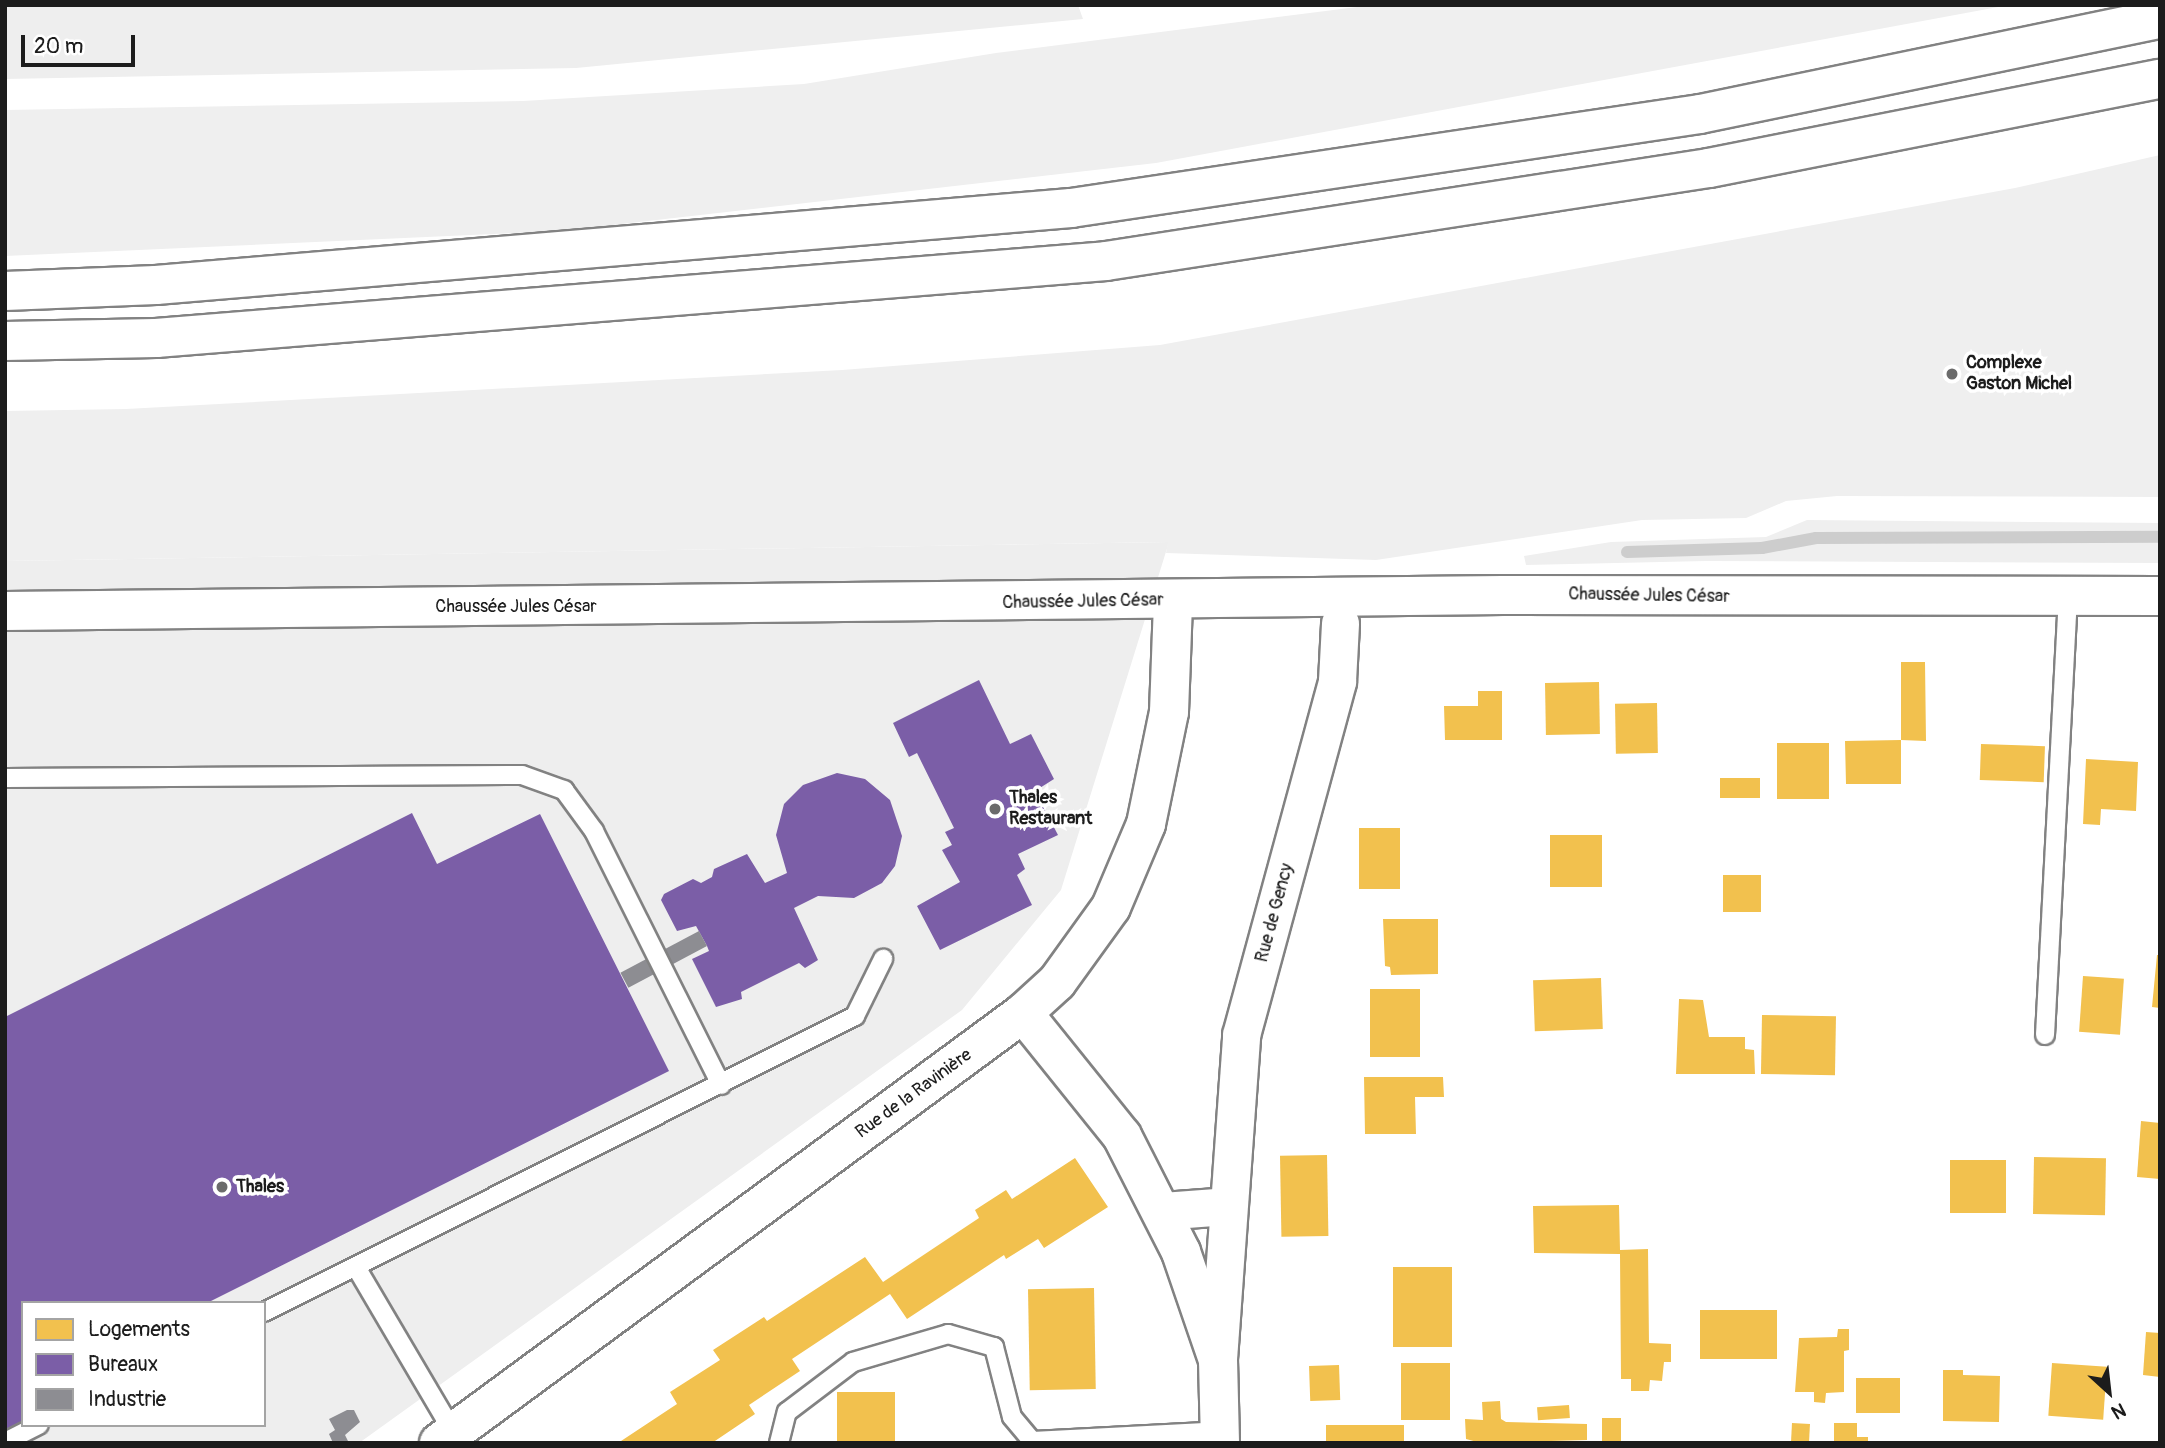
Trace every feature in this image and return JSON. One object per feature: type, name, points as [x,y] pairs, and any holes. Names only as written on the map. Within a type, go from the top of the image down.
[{"type":"main road","points":[[5,291],[156,285],[1071,208],[1700,114],[2160,19]]},
{"type":"main road","points":[[5,341],[156,338],[1106,261],[1709,169],[2160,79]]},
{"type":"main road","name":"Chaussée Jules César","points":[[5,611],[1172,601],[1503,595],[2160,596]]},
{"type":"main road","name":"Rue de la Ravinière","points":[[451,1439],[1023,1013],[1083,949],[1132,867],[1161,766],[1169,712],[1172,601]]},
{"type":"main road","name":"Rue de Gency","points":[[1023,1013],[1109,1116],[1181,1252],[1218,1360],[1220,1437]]},
{"type":"street","name":"Rue de Gency","points":[[1218,1360],[1241,1035],[1337,681],[1340,623]]},
{"type":"street","points":[[1161,1211],[1228,1206]]},
{"type":"lane","points":[[2045,1035],[2068,596]]},
{"type":"lane","points":[[5,778],[522,775],[564,790],[594,831],[721,1085]]},
{"type":"lane","points":[[266,1311],[855,1016],[883,960]]},
{"type":"lane","points":[[356,1267],[451,1439]]},
{"type":"lane","points":[[779,1443],[787,1412],[853,1362],[948,1334],[994,1347],[1012,1417],[1032,1441],[1220,1437]]},
{"type":"lane","points":[[5,1442],[35,1427]]},
{"type":"shaded area","points":[[5,5],[1078,5],[1083,19],[576,68],[5,79]]},
{"type":"shaded area","points":[[1373,5],[2009,5],[1156,163],[560,231],[5,256],[5,110],[523,101],[804,84],[996,53]]},
{"type":"shaded area","points":[[2160,155],[2160,497],[1837,496],[1786,501],[1746,518],[1642,520],[1376,560],[1166,553],[1168,542],[5,561],[5,411],[126,409],[842,370],[1160,345],[2015,188]]},
{"type":"shaded area","points":[[1807,520],[2160,523],[2160,563],[1706,561],[1526,565],[1524,556],[1611,542],[1766,537]]},
{"type":"shaded area","points":[[1169,542],[1061,890],[962,1010],[359,1443],[5,1443],[5,561]]},
{"type":"building: Logements","points":[[1901,662],[1925,662],[1926,741],[1901,740]]},
{"type":"building: Logements","points":[[1599,682],[1600,734],[1546,735],[1545,683]]},
{"type":"building: Logements","points":[[1478,691],[1502,691],[1502,740],[1445,740],[1444,706],[1478,706]]},
{"type":"building: Logements","points":[[1657,703],[1658,753],[1616,754],[1615,704]]},
{"type":"building: Logements","points":[[1901,740],[1901,784],[1846,784],[1845,741]]},
{"type":"building: Logements","points":[[1777,743],[1829,743],[1829,799],[1777,799]]},
{"type":"building: Logements","points":[[1981,744],[2045,746],[2044,782],[1980,780]]},
{"type":"building: Logements","points":[[2086,759],[2138,762],[2136,811],[2101,809],[2100,825],[2083,824]]},
{"type":"building: Logements","points":[[1720,778],[1760,778],[1760,798],[1720,798]]},
{"type":"building: Logements","points":[[1359,828],[1400,828],[1400,889],[1359,889]]},
{"type":"building: Logements","points":[[1550,835],[1602,835],[1602,887],[1550,887]]},
{"type":"building: Logements","points":[[1723,875],[1761,875],[1761,912],[1723,912]]},
{"type":"building: Logements","points":[[1383,919],[1438,919],[1438,974],[1391,975],[1390,967],[1385,966]]},
{"type":"building: Logements","points":[[2157,955],[2160,955],[2160,1008],[2152,1007]]},
{"type":"building: Logements","points":[[2083,976],[2124,979],[2120,1035],[2079,1032]]},
{"type":"building: Logements","points":[[1601,978],[1603,1029],[1535,1031],[1533,980]]},
{"type":"building: Logements","points":[[1370,989],[1420,989],[1420,1057],[1370,1057]]},
{"type":"building: Logements","points":[[1679,999],[1703,1000],[1709,1037],[1745,1037],[1745,1049],[1754,1050],[1755,1074],[1676,1074]]},
{"type":"building: Logements","points":[[1762,1015],[1836,1016],[1835,1075],[1761,1074]]},
{"type":"building: Logements","points":[[1364,1077],[1443,1077],[1444,1097],[1415,1097],[1416,1134],[1365,1134]]},
{"type":"building: Logements","points":[[2141,1121],[2160,1123],[2160,1179],[2137,1177]]},
{"type":"building: Logements","points":[[1327,1155],[1328,1236],[1281,1237],[1280,1156]]},
{"type":"building: Logements","points":[[2034,1157],[2106,1158],[2105,1215],[2033,1214]]},
{"type":"building: Logements","points":[[1075,1158],[1108,1207],[1044,1248],[1038,1239],[1006,1259],[1004,1255],[907,1319],[890,1294],[792,1359],[800,1371],[749,1405],[755,1414],[712,1443],[618,1443],[677,1404],[670,1392],[720,1360],[713,1350],[764,1317],[767,1321],[865,1257],[883,1282],[979,1218],[975,1210],[1006,1190],[1012,1199]]},
{"type":"building: Logements","points":[[1950,1160],[2006,1160],[2006,1213],[1950,1213]]},
{"type":"building: Logements","points":[[1619,1205],[1620,1250],[1648,1249],[1649,1343],[1671,1344],[1671,1362],[1664,1362],[1662,1381],[1650,1380],[1649,1391],[1631,1391],[1631,1379],[1621,1379],[1620,1254],[1534,1253],[1533,1206]]},
{"type":"building: Logements","points":[[1393,1267],[1452,1267],[1452,1347],[1393,1347]]},
{"type":"building: Logements","points":[[1094,1288],[1096,1389],[1030,1390],[1028,1289]]},
{"type":"building: Logements","points":[[1700,1310],[1777,1310],[1777,1359],[1700,1359]]},
{"type":"building: Logements","points":[[1838,1329],[1849,1329],[1849,1350],[1844,1351],[1844,1392],[1826,1393],[1825,1403],[1814,1402],[1814,1392],[1795,1392],[1799,1338],[1837,1337]]},
{"type":"building: Logements","points":[[2146,1332],[2160,1333],[2160,1377],[2143,1375]]},
{"type":"building: Logements","points":[[1401,1363],[1450,1363],[1450,1420],[1401,1420]]},
{"type":"building: Logements","points":[[2052,1363],[2107,1367],[2103,1420],[2048,1416]]},
{"type":"building: Logements","points":[[1339,1365],[1340,1400],[1310,1401],[1309,1366]]},
{"type":"building: Logements","points":[[1943,1370],[1963,1370],[1963,1375],[2000,1376],[1999,1422],[1943,1421]]},
{"type":"building: Logements","points":[[1856,1378],[1900,1378],[1900,1413],[1856,1413]]},
{"type":"building: Logements","points":[[837,1392],[895,1392],[895,1443],[837,1443]]},
{"type":"building: Logements","points":[[1500,1401],[1501,1419],[1506,1422],[1587,1424],[1587,1440],[1481,1443],[1466,1439],[1465,1419],[1483,1420],[1482,1402]]},
{"type":"building: Logements","points":[[1569,1405],[1570,1418],[1538,1420],[1537,1407]]},
{"type":"building: Logements","points":[[1602,1418],[1621,1418],[1621,1443],[1602,1443]]},
{"type":"building: Logements","points":[[1792,1423],[1810,1424],[1809,1443],[1791,1443]]},
{"type":"building: Logements","points":[[1834,1423],[1857,1423],[1857,1437],[1868,1437],[1868,1443],[1834,1443]]},
{"type":"building: Logements","points":[[1326,1425],[1404,1425],[1404,1443],[1326,1443]]},
{"type":"building: Bureaux","name":"Thales Restaurant","points":[[979,680],[1010,744],[1031,734],[1054,779],[1035,791],[1058,835],[1018,854],[1025,869],[1017,875],[1032,905],[940,950],[917,906],[960,882],[942,850],[952,845],[945,832],[954,828],[917,753],[909,757],[893,723]]},
{"type":"building: Bureaux","points":[[837,773],[865,779],[890,800],[902,836],[895,866],[882,883],[854,898],[818,896],[794,908],[818,960],[805,968],[799,963],[741,992],[742,999],[716,1007],[692,959],[709,951],[707,946],[696,926],[677,931],[661,900],[664,894],[693,879],[701,883],[712,877],[714,869],[747,854],[765,883],[787,873],[776,835],[784,804],[803,785]]},
{"type":"building: Bureaux","name":"Thales","points":[[412,813],[437,864],[540,814],[669,1071],[211,1301],[21,1301],[21,1425],[5,1433],[5,1017]]},
{"type":"building: Industrie","points":[[699,931],[707,946],[628,988],[620,973]]},
{"type":"building: Industrie","points":[[347,1410],[354,1410],[360,1422],[345,1435],[348,1441],[333,1443],[329,1434],[335,1430],[329,1419]]},
{"type":"waterway","points":[[1627,552],[1762,548],[1816,538],[2160,537]]},
{"type":"place","name":"Complexe Gaston Michel","points":[[1952,374]]},
{"type":"place","name":"Thales Restaurant","points":[[995,809]]},
{"type":"place","name":"Thales","points":[[222,1187]]}]
